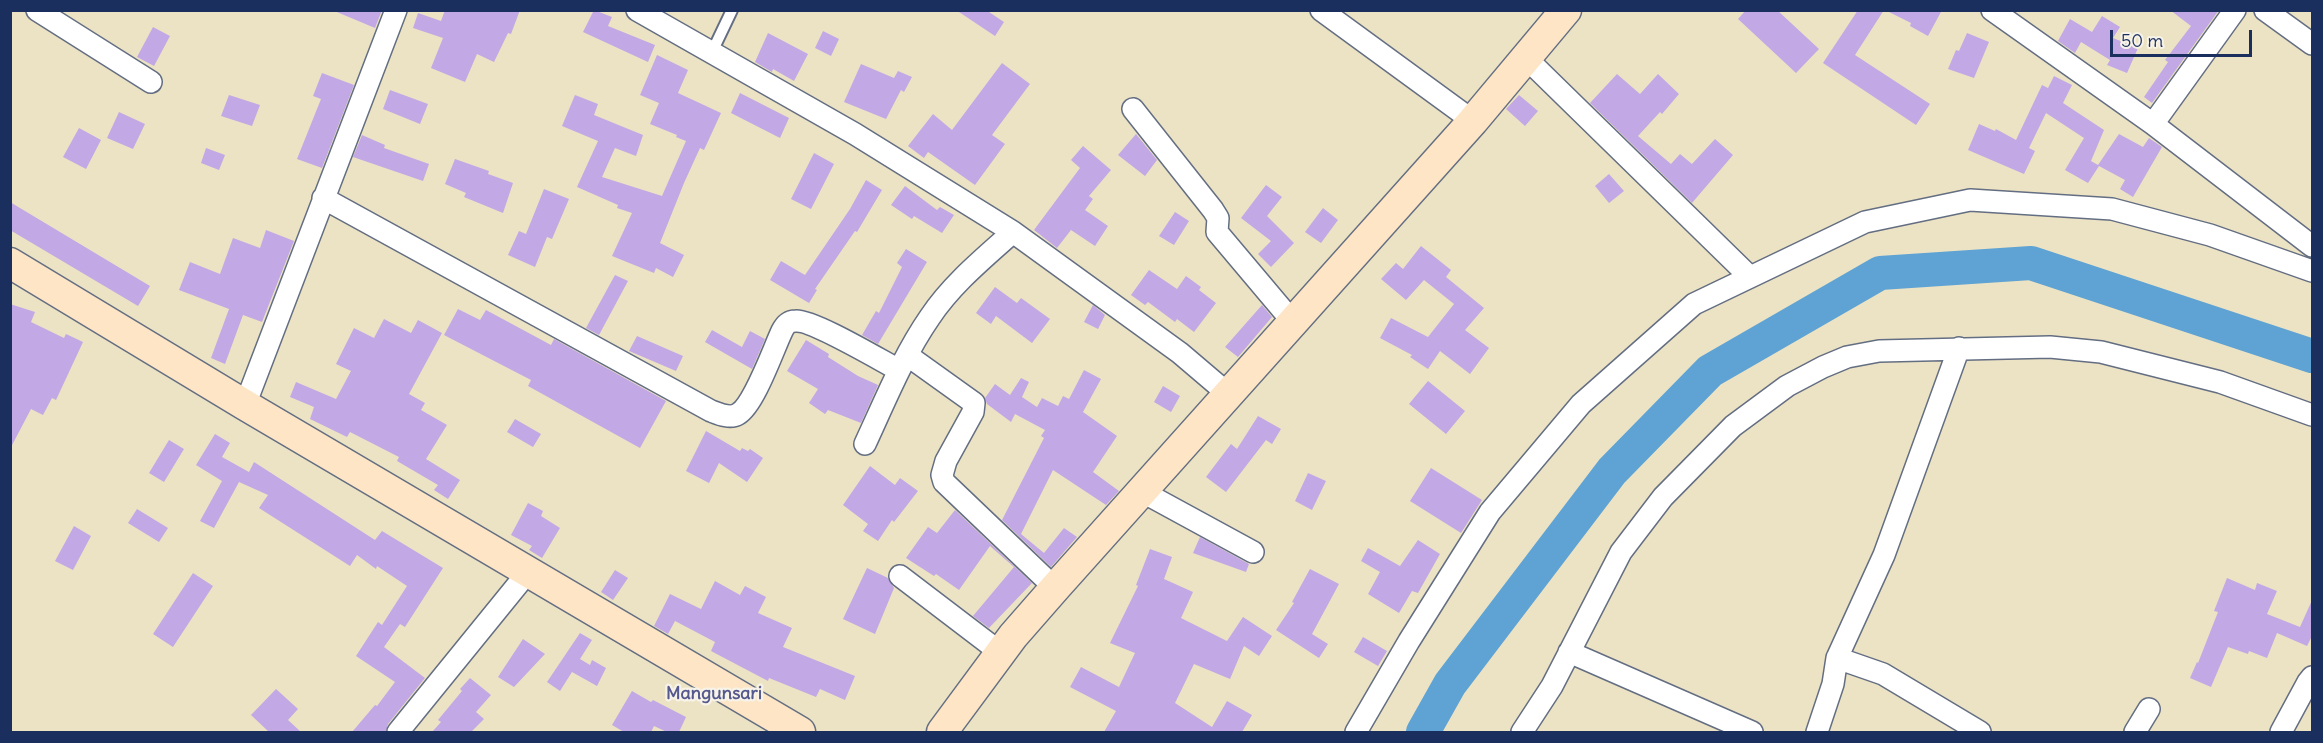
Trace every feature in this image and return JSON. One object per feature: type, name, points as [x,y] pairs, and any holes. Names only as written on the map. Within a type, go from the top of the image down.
[{"type":"street","points":[[37,10],[151,81]]},
{"type":"street","points":[[245,405],[396,10]]},
{"type":"street","points":[[637,10],[855,134],[1013,232],[1180,353],[1227,393]]},
{"type":"street","points":[[1320,10],[1473,121]]},
{"type":"street","points":[[942,732],[1001,652],[1055,588],[1227,393],[1473,121],[1566,10]]},
{"type":"street","points":[[1992,10],[2153,124],[2313,246]]},
{"type":"street","points":[[2153,124],[2235,10]]},
{"type":"street","points":[[2265,10],[2313,44]]},
{"type":"street","points":[[1526,58],[1750,278]]},
{"type":"street","points":[[1133,110],[1213,210],[1218,218],[1217,232],[1292,321]]},
{"type":"street","points":[[323,198],[711,411],[727,416],[737,415],[750,402],[782,331],[787,323],[793,321],[811,324],[903,362],[974,403],[973,412],[943,469],[944,482],[1055,588]]},
{"type":"street","points":[[1356,732],[1409,641],[1490,512],[1581,404],[1694,304],[1866,222],[1970,200],[2112,209],[2210,236],[2313,271]]},
{"type":"street","points":[[865,444],[903,362],[931,315],[968,273],[1013,232]]},
{"type":"street","points":[[10,262],[245,405],[800,732]]},
{"type":"street","points":[[1522,732],[1552,686],[1621,552],[1663,497],[1733,426],[1787,386],[1847,357],[1879,351],[2050,346],[2101,352],[2220,382],[2313,415]]},
{"type":"street","points":[[1817,732],[1833,684],[1837,658],[1884,555],[1959,348]]},
{"type":"street","points":[[1141,491],[1253,552]]},
{"type":"street","points":[[398,732],[528,572]]},
{"type":"street","points":[[900,576],[1001,652]]},
{"type":"street","points":[[1569,652],[1752,732]]},
{"type":"street","points":[[1837,658],[1883,674],[1980,732]]},
{"type":"street","points":[[2280,732],[2313,677]]},
{"type":"street","points":[[2135,732],[2149,709]]},
{"type":"lane","points":[[712,52],[732,10]]},
{"type":"building","points":[[332,10],[382,10],[375,28]]},
{"type":"building","points":[[445,10],[520,10],[511,34],[508,33],[494,62],[477,54],[465,82],[431,68],[443,38],[413,28],[418,13],[441,21]]},
{"type":"building","points":[[594,10],[612,17],[608,26],[655,45],[648,62],[583,32]]},
{"type":"building","points":[[956,10],[986,10],[1004,22],[995,36]]},
{"type":"building","points":[[1746,10],[1777,10],[1819,49],[1796,73],[1738,19]]},
{"type":"building","points":[[1858,10],[1884,10],[1855,55],[1930,104],[1916,125],[1823,63]]},
{"type":"building","points":[[1885,10],[1942,10],[1928,36],[1910,26],[1911,23]]},
{"type":"building","points":[[2170,10],[2219,10],[2152,103],[2144,97],[2168,62],[2165,60],[2191,26]]},
{"type":"building","points":[[2102,16],[2120,27],[2113,38],[2138,48],[2127,73],[2107,65],[2110,60],[2081,42],[2075,53],[2058,41],[2070,19],[2092,32]]},
{"type":"building","points":[[153,27],[170,36],[154,66],[137,57]]},
{"type":"building","points":[[823,31],[839,39],[831,56],[815,48]]},
{"type":"building","points":[[768,33],[808,54],[794,81],[755,62]]},
{"type":"building","points":[[1967,33],[1989,42],[1974,78],[1948,69]]},
{"type":"building","points":[[657,55],[688,70],[678,93],[721,113],[704,150],[700,148],[660,243],[684,255],[673,277],[656,268],[654,273],[612,256],[632,213],[617,208],[618,205],[577,187],[598,141],[562,126],[575,95],[598,104],[594,115],[643,135],[636,156],[615,148],[602,177],[662,196],[686,141],[650,124],[659,103],[640,95]]},
{"type":"building","points":[[1002,63],[1030,84],[992,135],[1005,144],[975,185],[928,152],[924,158],[908,146],[933,114],[952,130]]},
{"type":"building","points":[[861,64],[894,78],[898,71],[912,77],[904,92],[901,90],[886,119],[844,102]]},
{"type":"building","points":[[322,73],[354,85],[322,168],[297,159],[321,99],[313,96]]},
{"type":"building","points":[[1617,74],[1640,94],[1658,74],[1679,94],[1662,114],[1660,112],[1638,136],[1671,164],[1680,154],[1692,164],[1715,139],[1733,155],[1692,203],[1590,103]]},
{"type":"building","points":[[2054,76],[2072,85],[2063,103],[2104,130],[2091,161],[2098,165],[2119,134],[2143,147],[2149,138],[2162,147],[2133,197],[2120,189],[2125,180],[2099,166],[2088,183],[2065,170],[2084,138],[2046,113],[2029,148],[2035,151],[2024,174],[1968,150],[1979,124],[1995,131],[1996,129],[2016,140],[2042,85],[2048,88]]},
{"type":"building","points":[[390,90],[428,104],[420,124],[383,109]]},
{"type":"building","points":[[740,93],[789,118],[780,138],[731,113]]},
{"type":"building","points":[[229,95],[260,105],[252,126],[221,116]]},
{"type":"building","points":[[1519,95],[1538,111],[1525,126],[1506,109]]},
{"type":"building","points":[[119,112],[145,124],[133,149],[107,138]]},
{"type":"building","points":[[79,128],[101,140],[86,169],[63,157]]},
{"type":"building","points":[[1136,134],[1157,160],[1145,176],[1118,155]]},
{"type":"building","points":[[362,135],[385,145],[384,148],[429,164],[423,181],[353,157]]},
{"type":"building","points":[[1083,146],[1111,170],[1089,196],[1093,199],[1085,210],[1108,226],[1095,246],[1071,230],[1057,248],[1034,230],[1080,168],[1071,160]]},
{"type":"building","points":[[206,148],[225,155],[219,170],[201,163]]},
{"type":"building","points":[[814,153],[834,164],[811,209],[791,199]]},
{"type":"building","points":[[455,159],[489,171],[488,174],[513,183],[503,213],[464,197],[466,193],[445,184]]},
{"type":"building","points":[[1609,174],[1624,191],[1609,203],[1595,186]]},
{"type":"building","points":[[866,180],[882,190],[857,232],[855,231],[815,289],[817,290],[809,303],[770,280],[781,261],[805,275],[850,209]]},
{"type":"building","points":[[1266,185],[1282,197],[1267,216],[1294,243],[1271,267],[1258,254],[1271,241],[1241,218]]},
{"type":"building","points":[[905,186],[937,210],[940,207],[954,215],[942,233],[914,216],[912,219],[891,205]]},
{"type":"building","points":[[544,189],[569,199],[552,239],[547,237],[535,267],[508,255],[519,231],[526,234]]},
{"type":"building","points":[[10,202],[150,286],[138,306],[10,230]]},
{"type":"building","points":[[1323,208],[1338,220],[1321,243],[1305,232]]},
{"type":"building","points":[[1175,212],[1189,221],[1174,245],[1159,236]]},
{"type":"building","points":[[266,230],[294,241],[262,322],[243,315],[225,364],[211,358],[229,309],[179,290],[190,262],[220,274],[233,238],[260,248]]},
{"type":"building","points":[[1421,246],[1451,270],[1446,277],[1484,308],[1465,330],[1489,348],[1470,374],[1440,351],[1428,369],[1410,357],[1412,355],[1380,338],[1391,318],[1428,337],[1454,304],[1424,280],[1406,300],[1381,279],[1396,263],[1403,269]]},
{"type":"building","points":[[906,249],[927,262],[878,344],[862,335],[876,311],[879,313],[902,267],[897,263]]},
{"type":"building","points":[[1149,270],[1177,289],[1186,276],[1201,287],[1199,290],[1216,303],[1194,332],[1177,319],[1175,322],[1148,302],[1145,305],[1131,295]]},
{"type":"building","points":[[615,275],[628,281],[599,335],[586,328]]},
{"type":"building","points":[[995,287],[1017,303],[1021,298],[1050,319],[1032,343],[996,316],[991,324],[976,313]]},
{"type":"building","points":[[10,304],[35,312],[31,322],[64,338],[66,334],[83,342],[56,400],[52,398],[43,415],[31,409],[10,449]]},
{"type":"building","points":[[1093,305],[1105,315],[1098,329],[1084,322]]},
{"type":"building","points":[[1262,305],[1272,317],[1238,357],[1225,347]]},
{"type":"building","points":[[458,309],[480,320],[486,310],[551,345],[554,339],[666,401],[640,448],[528,386],[531,380],[444,335]]},
{"type":"building","points":[[384,319],[411,333],[418,320],[442,333],[409,394],[425,403],[421,410],[447,425],[426,459],[460,480],[448,499],[434,490],[438,485],[397,461],[399,457],[350,432],[347,437],[310,419],[314,407],[290,397],[296,382],[336,399],[351,371],[336,364],[354,328],[374,338]]},
{"type":"building","points":[[712,330],[742,347],[750,331],[765,339],[752,369],[705,342]]},
{"type":"building","points":[[637,336],[683,356],[676,371],[629,351]]},
{"type":"building","points":[[806,340],[858,376],[878,385],[861,423],[828,410],[825,414],[809,403],[818,389],[787,371]]},
{"type":"building","points":[[1084,370],[1101,379],[1083,412],[1117,436],[1093,472],[1119,491],[1106,505],[1053,470],[1021,534],[1044,553],[1064,528],[1077,537],[1051,567],[1002,520],[1044,438],[1041,436],[1045,430],[1015,414],[1011,422],[987,404],[985,398],[995,384],[1010,395],[1021,378],[1029,382],[1022,397],[1037,407],[1042,398],[1058,406],[1063,396],[1069,399]]},
{"type":"building","points":[[1428,381],[1465,411],[1446,434],[1409,404]]},
{"type":"building","points":[[1163,386],[1180,396],[1171,412],[1154,402]]},
{"type":"building","points":[[1258,416],[1281,429],[1272,444],[1266,440],[1226,492],[1206,477],[1231,444],[1237,449]]},
{"type":"building","points":[[515,419],[541,434],[533,447],[507,432]]},
{"type":"building","points":[[706,431],[740,451],[742,448],[748,451],[750,449],[763,458],[747,482],[719,463],[709,483],[686,471]]},
{"type":"building","points":[[215,434],[230,443],[222,457],[249,472],[254,462],[375,540],[382,531],[443,568],[405,627],[400,624],[384,647],[425,678],[388,724],[386,732],[352,732],[375,705],[377,706],[395,682],[356,656],[378,622],[382,625],[407,586],[377,566],[376,569],[357,555],[350,566],[259,508],[268,495],[239,482],[214,528],[200,521],[222,481],[196,465]]},
{"type":"building","points":[[169,440],[184,449],[164,482],[149,473]]},
{"type":"building","points":[[870,466],[895,485],[900,478],[918,491],[894,522],[892,520],[878,541],[863,531],[868,524],[843,505]]},
{"type":"building","points":[[1431,468],[1482,500],[1461,533],[1410,501]]},
{"type":"building","points":[[1308,473],[1326,481],[1312,510],[1295,501]]},
{"type":"building","points":[[528,503],[543,511],[541,516],[560,528],[542,558],[529,550],[532,546],[511,535]]},
{"type":"building","points":[[137,509],[168,528],[159,542],[128,523]]},
{"type":"building","points":[[955,510],[1032,583],[989,628],[973,616],[1014,567],[990,546],[959,590],[936,574],[934,576],[906,558],[928,527],[937,533]]},
{"type":"building","points":[[74,526],[91,536],[73,570],[55,561]]},
{"type":"building","points":[[1200,537],[1249,564],[1246,572],[1193,553]]},
{"type":"building","points":[[1418,540],[1440,554],[1418,593],[1412,591],[1399,613],[1368,594],[1380,572],[1361,561],[1368,548],[1400,566]]},
{"type":"building","points":[[1150,549],[1172,557],[1164,579],[1193,592],[1181,618],[1227,641],[1243,617],[1272,636],[1259,656],[1244,646],[1230,679],[1194,664],[1175,703],[1212,727],[1227,701],[1252,715],[1242,732],[1104,732],[1116,711],[1070,687],[1081,667],[1119,687],[1135,653],[1110,643],[1138,586],[1136,585]]},
{"type":"building","points":[[867,568],[888,578],[894,588],[875,634],[843,619]]},
{"type":"building","points":[[1310,569],[1339,584],[1312,634],[1328,644],[1319,658],[1276,630],[1294,603],[1292,602]]},
{"type":"building","points":[[615,570],[628,578],[613,600],[601,592]]},
{"type":"building","points":[[193,573],[213,586],[173,647],[153,634]]},
{"type":"building","points":[[2227,578],[2255,590],[2257,583],[2277,591],[2267,614],[2300,627],[2313,598],[2313,634],[2307,646],[2277,633],[2267,658],[2249,651],[2248,654],[2228,647],[2211,687],[2190,678],[2218,612],[2214,611]]},
{"type":"building","points":[[715,581],[740,595],[745,586],[766,597],[758,613],[792,628],[783,647],[855,676],[845,700],[820,689],[816,697],[769,678],[768,681],[711,651],[715,642],[675,621],[668,634],[654,626],[670,594],[701,609]]},
{"type":"building","points":[[580,633],[592,640],[580,659],[590,665],[592,660],[606,668],[597,686],[572,672],[560,691],[547,682]]},
{"type":"building","points":[[1363,637],[1387,651],[1378,666],[1354,652]]},
{"type":"building","points":[[523,639],[545,654],[514,687],[498,677]]},
{"type":"building","points":[[470,678],[491,695],[476,712],[484,719],[471,732],[432,732],[441,722],[438,720]]},
{"type":"building","points":[[276,689],[298,709],[288,720],[301,732],[269,732],[251,715]]},
{"type":"building","points":[[632,691],[686,717],[679,732],[667,732],[654,726],[651,732],[624,732],[612,725]]},
{"type":"waterway","points":[[1423,732],[1450,684],[1612,471],[1710,371],[1880,273],[2031,263],[2312,356]]},
{"type":"district","name":"Mangunsari","points":[[714,694]]}]
